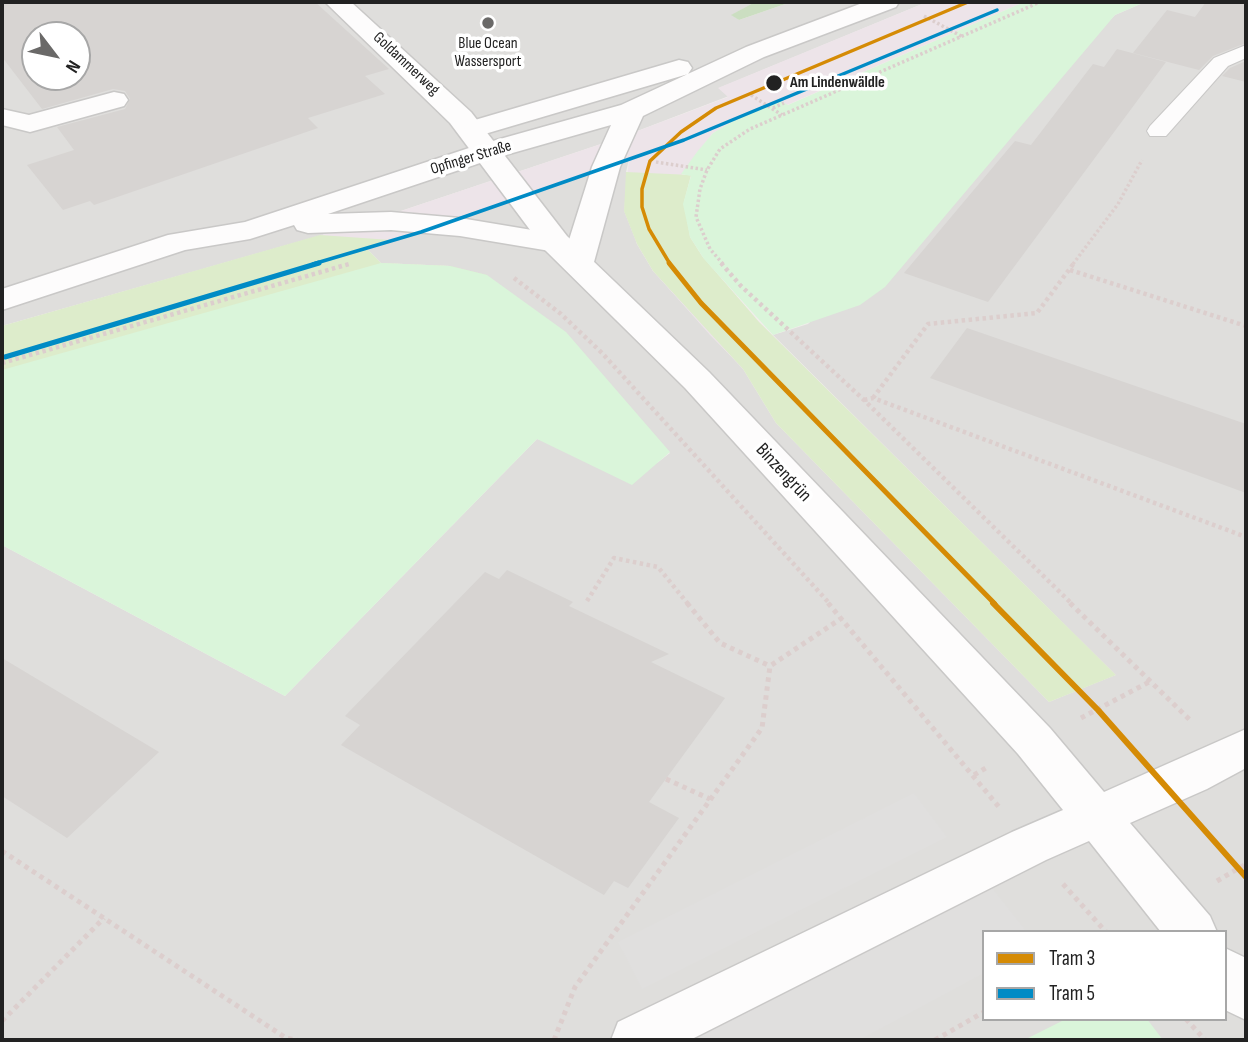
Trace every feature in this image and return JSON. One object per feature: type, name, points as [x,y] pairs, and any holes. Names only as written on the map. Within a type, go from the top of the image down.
[{"type":"street","name":"Goldammerweg","points":[[337,2],[438,94],[461,118],[477,142]]},
{"type":"street","name":"Opfinger Straße","points":[[179,242],[240,210],[316,181],[477,142],[631,111],[755,52],[887,2]]},
{"type":"street","name":"Opfinger Straße","points":[[2,300],[179,242],[250,230],[477,142],[701,61],[755,52]]},
{"type":"street","points":[[2,119],[30,124],[114,100]]},
{"type":"street","points":[[250,230],[318,223],[391,221],[460,228],[567,253],[631,111]]},
{"type":"street","name":"Binzengrün","points":[[477,142],[567,253],[697,380],[1034,741],[1190,930]]},
{"type":"street","points":[[637,1040],[1028,846],[1237,752]]},
{"type":"street","points":[[1227,973],[1246,996]]},
{"type":"lane","points":[[1158,131],[1221,62],[1246,51]]},
{"type":"path","points":[[1040,2],[750,129],[720,149],[707,170],[700,189],[696,217],[710,249],[741,286],[1237,752]]},
{"type":"path","points":[[923,15],[962,37]]},
{"type":"path","points":[[743,90],[783,116]]},
{"type":"path","points":[[772,108],[783,103]]},
{"type":"path","points":[[873,398],[928,324],[1037,313],[1118,204],[1158,131]]},
{"type":"path","points":[[2,363],[352,263]]},
{"type":"path","points":[[1070,270],[1246,326]]},
{"type":"path","points":[[506,273],[561,314],[601,353],[842,618],[974,775],[1028,846],[1104,930]]},
{"type":"path","points":[[864,400],[873,398],[1246,537]]},
{"type":"path","points":[[587,601],[614,558],[659,567],[720,643],[770,666]]},
{"type":"path","points":[[554,1040],[575,988],[762,728],[770,666],[842,618]]},
{"type":"path","points":[[666,779],[710,800]]},
{"type":"path","points":[[2,851],[286,1038],[297,1040]]},
{"type":"path","points":[[2,1021],[104,918]]},
{"type":"path","points":[[935,1040],[982,1013]]},
{"type":"path","points":[[1188,1021],[1202,1040]]},
{"type":"shaded area","points":[[2,2],[755,2],[732,15],[739,20],[791,2],[927,2],[719,88],[729,96],[619,138],[368,222],[2,326]]},
{"type":"shaded area","points":[[927,2],[1024,2],[787,105],[778,100],[713,133],[682,173],[690,237],[702,256],[759,322],[1116,675],[1062,696],[710,335],[653,271],[637,244],[624,211],[629,159],[391,240],[2,356],[2,326],[368,222],[619,138],[728,97],[718,88]]},
{"type":"shaded area","points":[[1145,2],[1246,2],[1246,1040],[2,1040],[2,545],[285,696],[537,439],[657,463],[670,453],[450,266],[381,263],[366,248],[629,159],[626,172],[637,244],[653,271],[743,369],[776,423],[1049,702],[1115,675],[773,335],[808,324],[1115,15]]},
{"type":"shaded area","points":[[914,793],[947,837],[642,989],[618,942]]},
{"type":"shaded area","points":[[990,885],[1025,930],[982,930],[982,974],[859,1040],[676,1040]]},
{"type":"green space","points":[[755,2],[791,2],[739,20],[731,15]]},
{"type":"green space","points":[[1024,2],[1145,2],[1115,15],[885,287],[860,305],[773,335],[704,259],[690,237],[683,204],[691,176],[681,174],[697,152],[713,133],[742,116],[779,100],[788,105]]},
{"type":"green space","points":[[626,172],[691,175],[684,202],[690,237],[702,256],[759,322],[1116,675],[1049,702],[776,423],[743,369],[653,271],[637,244],[624,211]]},
{"type":"green space","points":[[320,235],[391,240],[366,248],[381,263],[450,266],[487,275],[588,403],[2,431],[2,326]]},
{"type":"green space","points":[[381,263],[450,266],[487,275],[566,332],[670,452],[632,485],[537,439],[285,696],[2,545],[2,370]]},
{"type":"green space","points":[[1062,1021],[1149,1021],[1163,1040],[1024,1040]]},
{"type":"building","points":[[2,2],[315,2],[389,69],[365,76],[385,94],[308,118],[318,128],[94,205],[90,201],[63,210],[27,165],[74,150],[57,127],[125,109],[130,99],[125,91],[113,89],[42,109],[28,91],[91,91],[91,21],[21,21],[21,82],[2,57]]},
{"type":"building","points":[[1206,2],[1246,2],[1246,43],[1213,56],[1199,70],[1133,53],[1167,10],[1195,17]]},
{"type":"building","points":[[1117,49],[1166,62],[988,302],[904,273],[1015,141],[1031,145],[1093,64],[1104,67]]},
{"type":"building","points":[[1246,61],[1246,82],[1222,76],[1230,68]]},
{"type":"building","points":[[967,328],[1246,424],[1246,493],[930,378]]},
{"type":"building","points":[[507,570],[573,602],[569,606],[669,654],[651,662],[725,698],[649,802],[679,818],[628,888],[614,881],[604,895],[341,745],[360,725],[345,716],[485,572],[499,579]]},
{"type":"building","points":[[2,658],[159,752],[67,838],[2,796]]},
{"type":"tram line","name":"3","points":[[968,2],[716,108],[681,132],[650,161],[642,189],[642,207],[649,229],[670,265],[701,303],[1098,710],[1246,877]]},
{"type":"tram line","name":"5","points":[[5,357],[421,232],[614,165],[684,140],[997,10]]},
{"type":"place","name":"Blue Ocean Wassersport","points":[[488,23]]},
{"type":"place","name":"Am Lindenwäldle","points":[[774,83]]}]
